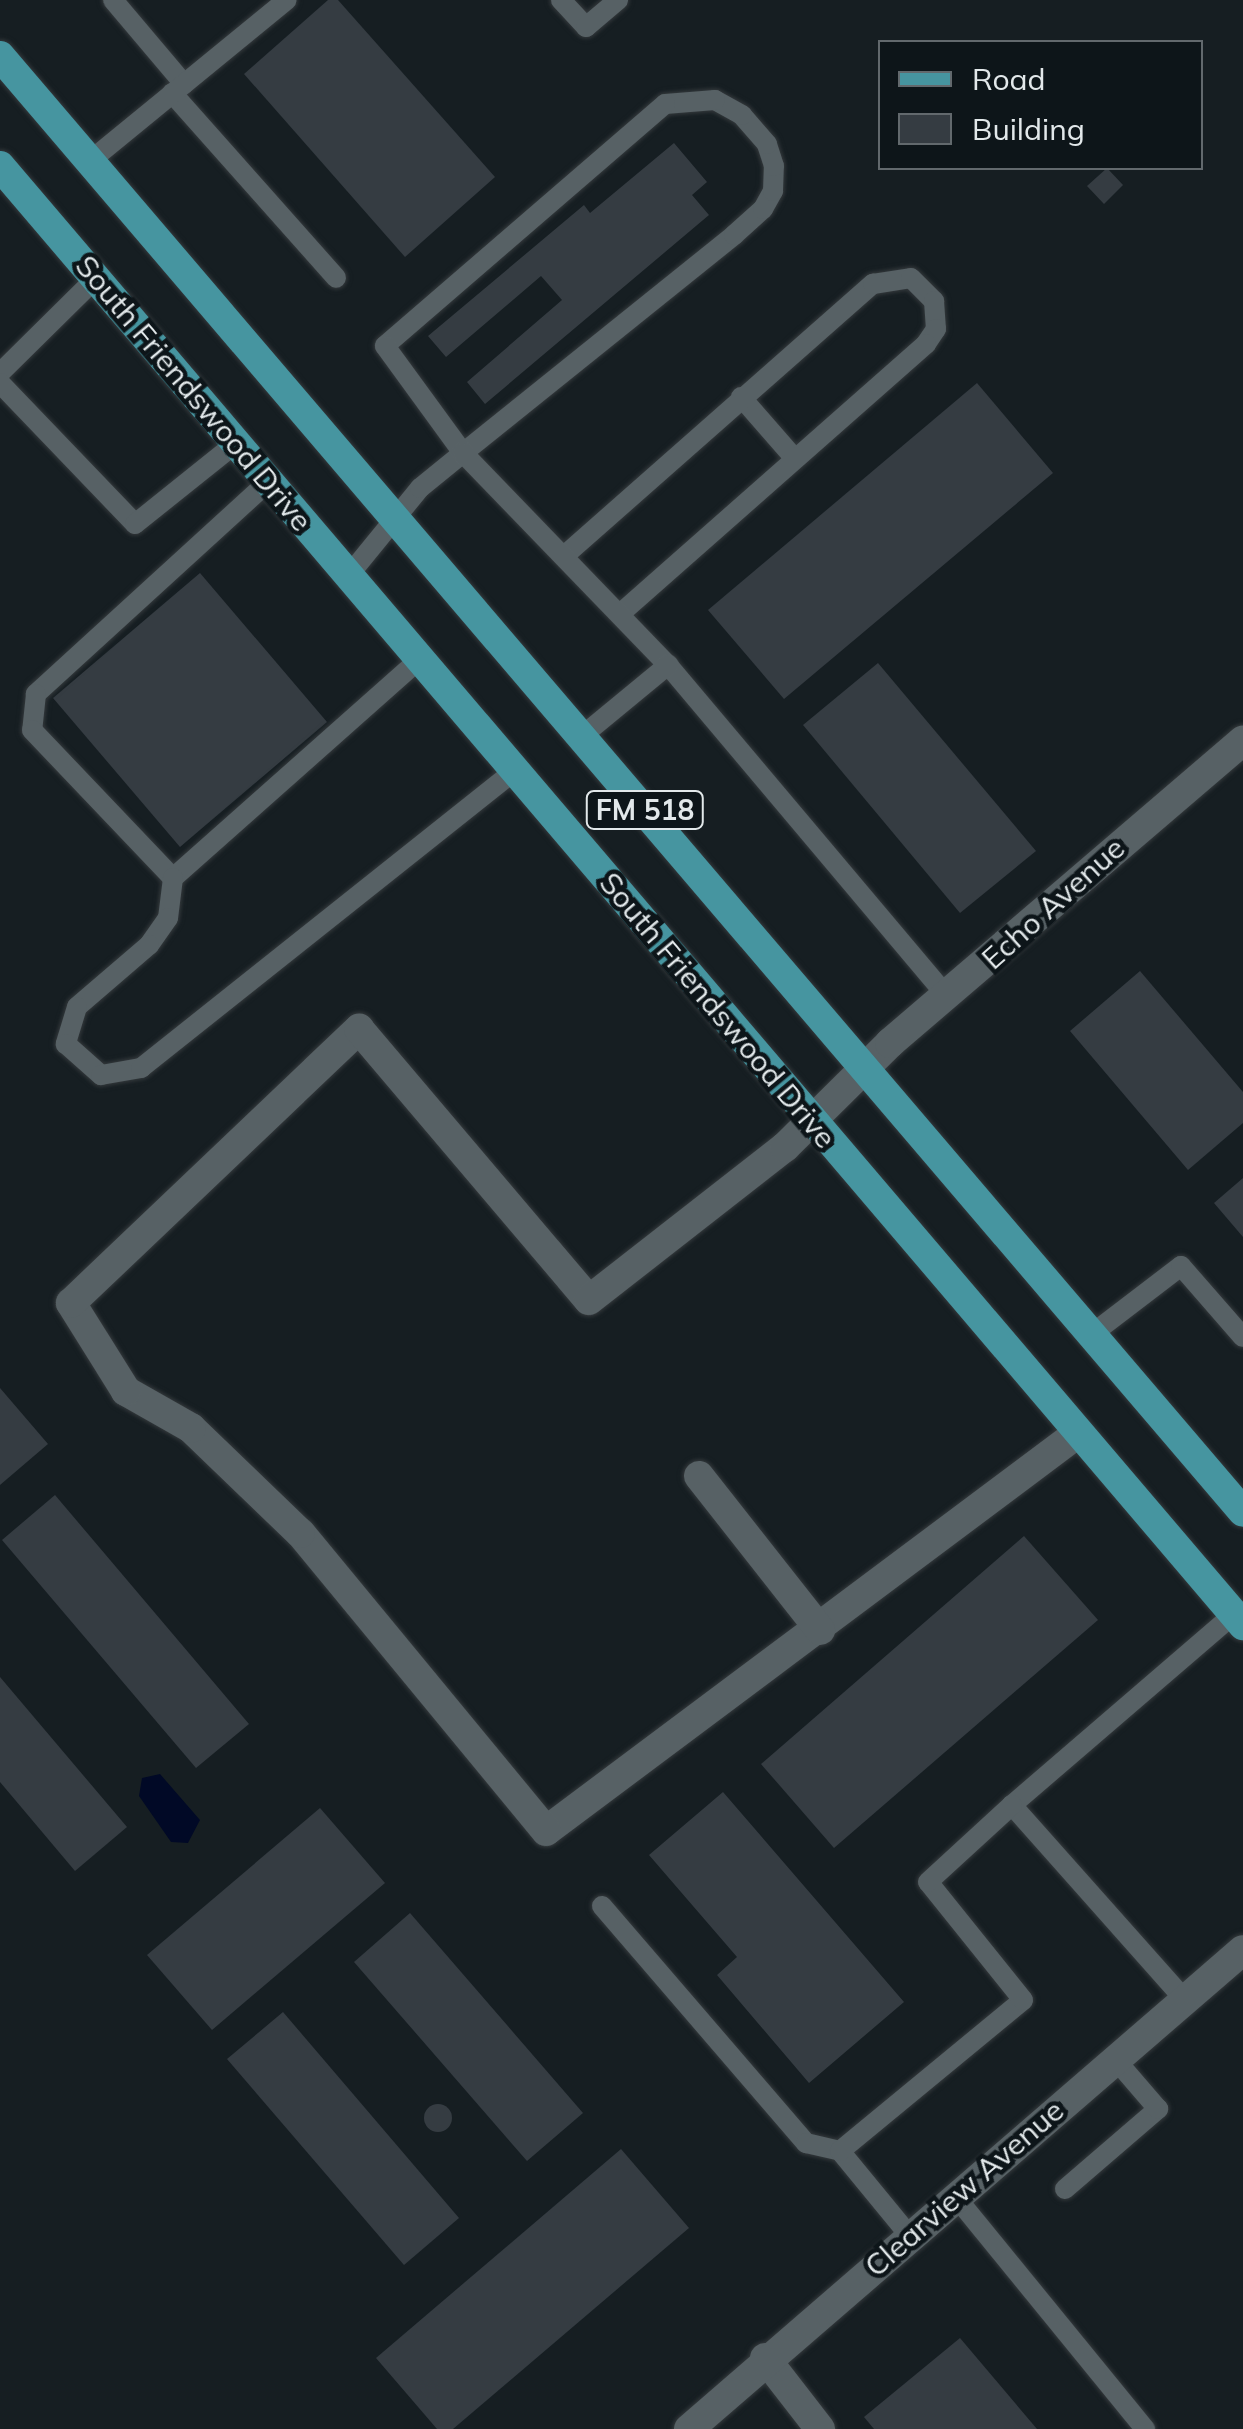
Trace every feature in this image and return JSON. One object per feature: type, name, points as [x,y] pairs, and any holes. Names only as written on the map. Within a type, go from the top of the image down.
[{"type":"main road","name":"FM 518","points":[[0,56],[1241,1506]]},
{"type":"main road","name":"South Friendswood Drive","points":[[0,166],[1238,1620]]},
{"type":"street","name":"Echo Avenue","points":[[820,1630],[546,1831],[300,1532],[191,1428],[126,1391],[72,1303],[359,1028],[589,1300],[812,1120],[865,1068],[1243,740]]},
{"type":"street","points":[[699,1476],[820,1630],[1078,1432]]},
{"type":"street","name":"Clearview Avenue","points":[[689,2429],[765,2358],[1243,1950]]},
{"type":"street","points":[[765,2358],[820,2429]]},
{"type":"lane","points":[[113,0],[178,89],[336,278]]},
{"type":"lane","points":[[90,161],[287,0]]},
{"type":"lane","points":[[561,0],[586,26],[618,0]]},
{"type":"lane","points":[[349,575],[394,515],[463,453],[763,210],[774,191],[774,166],[767,144],[742,115],[715,100],[665,104],[385,346],[463,453],[668,665],[948,998]]},
{"type":"lane","points":[[0,373],[96,278]]},
{"type":"lane","points":[[564,556],[873,284],[911,278],[934,301],[936,328],[926,344],[621,613]]},
{"type":"lane","points":[[0,383],[135,524],[236,444]]},
{"type":"lane","points":[[741,397],[795,459]]},
{"type":"lane","points":[[173,878],[32,730],[36,694],[268,480]]},
{"type":"lane","points":[[420,659],[173,878],[168,918],[149,945],[77,1007],[66,1044],[101,1076],[141,1068],[515,771]]},
{"type":"lane","points":[[582,736],[668,665]]},
{"type":"lane","points":[[1092,1334],[1181,1266],[1243,1337]]},
{"type":"lane","points":[[840,2151],[1023,2000],[928,1882],[1012,1804],[1238,1620]]},
{"type":"lane","points":[[1012,1804],[1185,2000]]},
{"type":"lane","points":[[602,1906],[806,2143],[840,2151],[909,2235]]},
{"type":"lane","points":[[1065,2189],[1158,2109],[1115,2059]]},
{"type":"lane","points":[[955,2196],[1145,2429]]},
{"type":"water","points":[[160,1774],[200,1820],[188,1843],[171,1842],[139,1796],[142,1778]]},
{"type":"building","points":[[328,0],[338,0],[495,177],[405,257],[244,74]]},
{"type":"building","points":[[674,143],[707,182],[692,195],[709,215],[485,404],[467,382],[562,300],[541,276],[446,357],[428,336],[584,205],[590,213]]},
{"type":"building","points":[[1105,170],[1123,185],[1104,204],[1087,186]]},
{"type":"building","points":[[977,383],[1053,473],[784,699],[708,610]]},
{"type":"building","points":[[200,573],[327,722],[180,847],[53,698]]},
{"type":"building","points":[[878,663],[1036,851],[960,913],[803,725]]},
{"type":"building","points":[[1140,971],[1243,1092],[1243,1123],[1188,1170],[1070,1031]]},
{"type":"building","points":[[1243,1178],[1243,1237],[1214,1203]]},
{"type":"building","points":[[0,1388],[48,1444],[0,1485]]},
{"type":"building","points":[[55,1495],[249,1724],[196,1768],[2,1540]]},
{"type":"building","points":[[1024,1536],[1098,1620],[834,1848],[761,1764]]},
{"type":"building","points":[[0,1677],[127,1827],[75,1871],[0,1782]]},
{"type":"building","points":[[723,1792],[904,2002],[809,2083],[717,1975],[737,1957],[649,1855]]},
{"type":"building","points":[[320,1808],[385,1883],[212,2030],[147,1955]]},
{"type":"building","points":[[410,1913],[583,2113],[527,2161],[354,1962]]},
{"type":"building","points":[[283,2012],[459,2218],[404,2265],[227,2059]]},
{"type":"building","points":[[438,2104],[448,2108],[452,2118],[448,2128],[438,2132],[428,2128],[424,2118],[428,2108]]},
{"type":"building","points":[[621,2149],[689,2228],[453,2429],[437,2429],[376,2358]]},
{"type":"building","points":[[960,2338],[1037,2429],[874,2429],[864,2417]]}]
